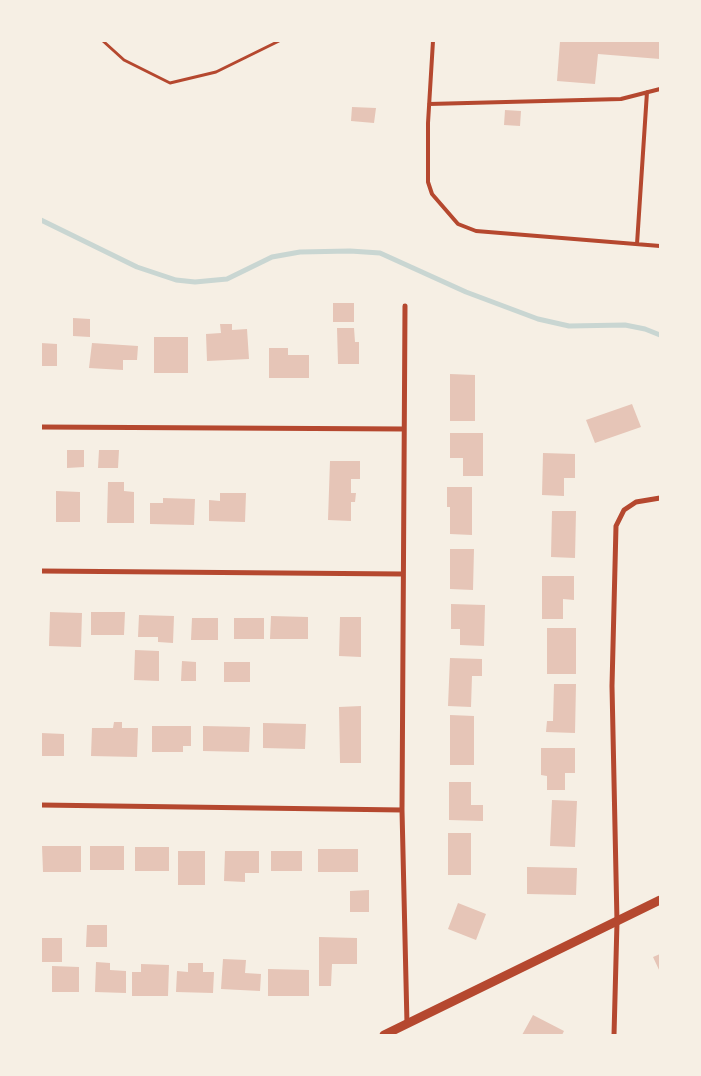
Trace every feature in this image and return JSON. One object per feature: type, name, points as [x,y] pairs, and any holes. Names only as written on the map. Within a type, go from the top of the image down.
[{"type":"street","points":[[405,306],[402,810],[407,1024]]},
{"type":"street","points":[[41,427],[404,428]]},
{"type":"street","points":[[614,1035],[617,922],[612,754],[616,526],[624,510],[636,502],[660,498]]},
{"type":"street","points":[[41,571],[402,574]]},
{"type":"street","points":[[41,805],[402,810]]},
{"type":"street","points":[[384,1035],[660,900]]},
{"type":"lane","points":[[434,41],[429,104],[428,182],[432,194],[458,224],[476,231],[660,246]]},
{"type":"lane","points":[[429,104],[621,99],[660,89]]},
{"type":"lane","points":[[637,244],[647,92]]},
{"type":"path","points":[[103,41],[124,60],[170,83],[216,72],[279,41]]},
{"type":"building","points":[[560,41],[660,41],[660,59],[598,54],[595,84],[557,81]]},
{"type":"building","points":[[352,107],[376,108],[374,123],[351,121]]},
{"type":"building","points":[[505,110],[521,111],[520,126],[504,125]]},
{"type":"building","points":[[333,303],[354,303],[354,322],[333,322]]},
{"type":"building","points":[[73,318],[90,319],[90,337],[73,336]]},
{"type":"building","points":[[220,324],[232,324],[232,330],[247,329],[249,359],[207,361],[206,334],[221,333]]},
{"type":"building","points":[[337,328],[354,328],[355,342],[359,342],[359,364],[338,364]]},
{"type":"building","points":[[154,337],[188,337],[188,373],[154,373]]},
{"type":"building","points":[[41,343],[57,344],[57,366],[41,366]]},
{"type":"building","points":[[92,343],[138,346],[137,360],[123,360],[123,370],[89,368]]},
{"type":"building","points":[[269,348],[288,348],[288,355],[309,355],[309,378],[269,378]]},
{"type":"building","points":[[450,374],[475,375],[475,421],[450,421]]},
{"type":"building","points":[[632,404],[641,427],[595,443],[586,420]]},
{"type":"building","points":[[450,433],[483,433],[483,476],[463,476],[463,458],[450,458]]},
{"type":"building","points":[[67,450],[84,450],[84,467],[67,468]]},
{"type":"building","points":[[99,450],[119,450],[118,468],[98,468]]},
{"type":"building","points":[[543,453],[575,454],[575,478],[564,478],[564,496],[542,495]]},
{"type":"building","points":[[330,461],[360,461],[360,479],[351,479],[351,493],[356,493],[355,502],[351,502],[351,521],[328,520]]},
{"type":"building","points":[[108,482],[124,482],[124,491],[134,492],[134,523],[107,523]]},
{"type":"building","points":[[447,487],[472,487],[472,535],[450,534],[450,507],[447,507]]},
{"type":"building","points":[[56,491],[80,492],[80,522],[56,522]]},
{"type":"building","points":[[220,493],[246,493],[245,522],[209,521],[209,500],[220,501]]},
{"type":"building","points":[[163,498],[195,499],[194,525],[150,524],[150,503],[163,503]]},
{"type":"building","points":[[552,511],[576,511],[575,558],[551,557]]},
{"type":"building","points":[[450,549],[474,549],[473,590],[450,589]]},
{"type":"building","points":[[542,576],[574,576],[574,600],[563,599],[563,619],[542,619]]},
{"type":"building","points":[[451,604],[485,605],[484,646],[460,645],[460,629],[451,629]]},
{"type":"building","points":[[50,612],[82,613],[81,647],[49,646]]},
{"type":"building","points":[[91,612],[125,612],[124,635],[91,635]]},
{"type":"building","points":[[139,615],[174,616],[173,643],[158,642],[158,637],[138,637]]},
{"type":"building","points":[[271,616],[308,617],[308,639],[270,639]]},
{"type":"building","points":[[340,617],[361,617],[361,657],[339,656]]},
{"type":"building","points":[[192,618],[218,618],[218,640],[191,640]]},
{"type":"building","points":[[234,618],[264,618],[264,639],[234,639]]},
{"type":"building","points":[[547,628],[576,628],[576,674],[547,674]]},
{"type":"building","points":[[135,650],[159,651],[159,681],[134,680]]},
{"type":"building","points":[[450,658],[482,659],[482,676],[472,676],[471,707],[448,706]]},
{"type":"building","points":[[182,661],[196,662],[196,681],[181,681]]},
{"type":"building","points":[[224,662],[250,662],[250,682],[224,682]]},
{"type":"building","points":[[554,684],[576,684],[575,733],[546,732],[547,721],[553,721]]},
{"type":"building","points":[[361,706],[361,763],[340,763],[339,707]]},
{"type":"building","points":[[450,715],[474,716],[474,765],[450,765]]},
{"type":"building","points":[[114,722],[122,722],[122,728],[138,728],[137,757],[91,756],[92,728],[113,728]]},
{"type":"building","points":[[263,723],[306,724],[305,749],[263,748]]},
{"type":"building","points":[[152,726],[191,726],[191,746],[183,746],[183,752],[152,752]]},
{"type":"building","points":[[203,726],[250,727],[249,752],[203,751]]},
{"type":"building","points":[[41,733],[64,734],[64,756],[41,756]]},
{"type":"building","points":[[541,748],[575,748],[575,773],[565,773],[565,790],[547,790],[547,776],[541,775]]},
{"type":"building","points":[[449,782],[471,782],[471,805],[483,805],[483,821],[449,820]]},
{"type":"building","points":[[552,800],[577,801],[575,847],[550,846]]},
{"type":"building","points":[[448,833],[471,833],[471,875],[448,875]]},
{"type":"building","points":[[42,846],[81,846],[81,872],[43,872]]},
{"type":"building","points":[[90,846],[124,846],[124,870],[90,870]]},
{"type":"building","points":[[135,847],[169,847],[169,871],[135,871]]},
{"type":"building","points":[[318,849],[358,849],[358,872],[318,872]]},
{"type":"building","points":[[178,851],[205,851],[205,885],[178,885]]},
{"type":"building","points":[[225,851],[259,851],[259,873],[245,873],[245,882],[224,881]]},
{"type":"building","points":[[271,851],[302,851],[302,871],[271,871]]},
{"type":"building","points":[[527,867],[577,868],[576,895],[527,894]]},
{"type":"building","points":[[369,890],[369,912],[350,912],[350,891]]},
{"type":"building","points":[[458,903],[486,914],[476,940],[448,929]]},
{"type":"building","points":[[87,925],[107,925],[107,947],[86,947]]},
{"type":"building","points":[[319,937],[357,938],[357,964],[332,964],[331,986],[319,986]]},
{"type":"building","points":[[41,938],[62,938],[62,962],[41,962]]},
{"type":"building","points":[[660,954],[660,972],[653,957]]},
{"type":"building","points":[[223,959],[246,960],[245,973],[261,974],[260,991],[221,989]]},
{"type":"building","points":[[96,962],[110,963],[110,970],[126,971],[126,993],[95,992]]},
{"type":"building","points":[[188,963],[203,963],[203,972],[214,972],[213,993],[176,992],[177,971],[188,972]]},
{"type":"building","points":[[141,964],[169,965],[168,996],[132,996],[132,972],[141,972]]},
{"type":"building","points":[[52,966],[79,967],[79,992],[52,992]]},
{"type":"building","points":[[268,969],[309,970],[309,996],[268,996]]},
{"type":"building","points":[[533,1015],[564,1031],[562,1035],[522,1035]]},
{"type":"waterway","points":[[41,220],[137,267],[176,280],[195,282],[227,279],[272,257],[300,252],[350,251],[380,253],[466,292],[538,319],[569,326],[625,325],[645,329],[660,335]]}]
